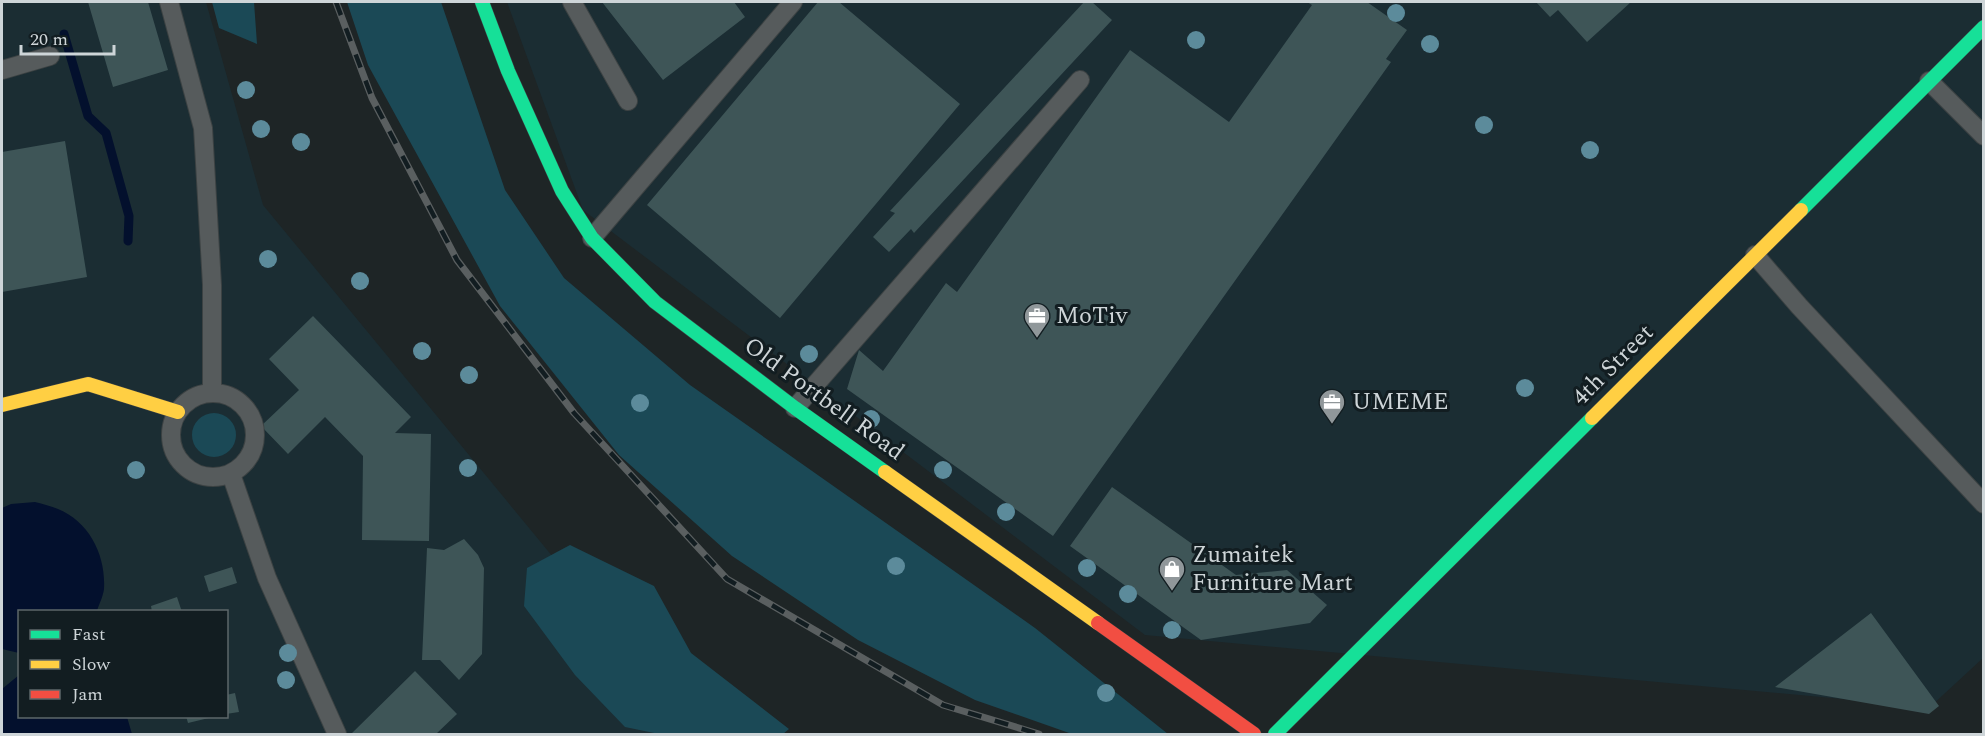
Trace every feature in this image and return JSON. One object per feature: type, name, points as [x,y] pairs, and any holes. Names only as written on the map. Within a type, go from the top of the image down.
[{"type":"street","name":"Old Portbell Road","points":[[482,2],[508,71],[562,191],[592,238],[655,302],[795,408],[1254,735]]},
{"type":"street","name":"4th Street","points":[[1275,735],[1983,27]]},
{"type":"street","points":[[2,405],[88,384],[178,412]]},
{"type":"lane","points":[[169,2],[203,128],[212,285],[212,393]]},
{"type":"lane","points":[[572,2],[628,101]]},
{"type":"lane","points":[[592,238],[793,2]]},
{"type":"lane","points":[[2,70],[50,56]]},
{"type":"lane","points":[[795,408],[1080,80]]},
{"type":"lane","points":[[1929,81],[1983,136]]},
{"type":"lane","points":[[1755,255],[1798,306],[1983,504]]},
{"type":"lane","points":[[212,393],[226,395],[239,402],[249,412],[254,426],[255,440],[251,454],[242,466],[231,474],[218,477],[191,472],[181,463],[174,451],[171,438],[172,424],[178,412],[187,402],[199,395],[212,393]]},
{"type":"lane","points":[[231,474],[267,578],[337,735]]},
{"type":"shaded area","points":[[2,2],[206,2],[263,205],[665,693],[761,734],[2,734]]},
{"type":"shaded area","points":[[212,2],[254,2],[257,44],[219,28]]},
{"type":"shaded area","points":[[347,2],[441,2],[505,190],[564,278],[690,385],[1035,628],[1168,734],[1072,734],[975,700],[858,640],[732,556],[619,455],[500,306],[368,65]]},
{"type":"shaded area","points":[[507,2],[1983,2],[1983,658],[1930,707],[1145,635],[583,210]]},
{"type":"shaded area","points":[[214,413],[229,420],[236,435],[229,450],[214,457],[199,450],[192,435],[199,420]]},
{"type":"shaded area","points":[[35,502],[55,508],[79,522],[94,541],[104,577],[103,595],[97,610],[18,610],[18,653],[2,649],[2,508],[11,504]]},
{"type":"shaded area","points":[[570,545],[654,586],[691,653],[789,729],[783,734],[659,734],[625,727],[575,675],[524,606],[527,568]]},
{"type":"shaded area","points":[[18,676],[18,718],[127,718],[132,734],[2,734],[2,689]]},
{"type":"building","points":[[88,2],[148,2],[168,70],[113,87]]},
{"type":"building","points":[[602,2],[734,2],[745,17],[663,80]]},
{"type":"building","points":[[818,2],[839,2],[960,104],[780,318],[647,205]]},
{"type":"building","points":[[1084,2],[1092,2],[1112,20],[914,233],[911,229],[889,252],[873,237],[895,213],[890,211]]},
{"type":"building","points":[[1307,2],[1367,2],[1407,30],[1386,59],[1391,62],[1053,536],[847,389],[859,350],[883,371],[946,283],[957,292],[1130,50],[1229,122],[1312,5]]},
{"type":"building","points":[[1536,2],[1631,2],[1587,42],[1558,10],[1550,17]]},
{"type":"building","points":[[65,141],[87,277],[2,292],[2,152]]},
{"type":"building","points":[[313,316],[411,417],[395,433],[431,434],[429,541],[362,540],[363,456],[325,417],[288,454],[261,426],[299,390],[269,359]]},
{"type":"building","points":[[1112,487],[1236,575],[1287,570],[1327,605],[1310,623],[1201,640],[1070,546]]},
{"type":"building","points":[[464,539],[478,555],[484,568],[482,654],[459,680],[440,660],[422,660],[427,548],[444,550]]},
{"type":"building","points":[[232,567],[237,583],[209,592],[204,576]]},
{"type":"building","points":[[177,597],[181,610],[152,610],[151,606]]},
{"type":"building","points":[[1871,613],[1939,706],[1929,714],[1775,687]]},
{"type":"building","points":[[415,671],[457,714],[436,734],[351,734]]},
{"type":"building","points":[[235,693],[239,712],[228,714],[228,695]]},
{"type":"building","points":[[187,718],[209,718],[188,723]]},
{"type":"waterway","points":[[64,34],[88,116],[106,133],[129,216],[128,241]]},
{"type":"railway","points":[[336,2],[372,98],[457,260],[574,413],[727,579],[943,705],[1039,734]]},
{"type":"traffic: fast","points":[[482,2],[508,71],[562,191],[592,238],[655,302],[795,408],[885,472]]},
{"type":"traffic: fast","points":[[1801,210],[1984,27]]},
{"type":"traffic: fast","points":[[1275,734],[1592,418]]},
{"type":"traffic: slow","points":[[1592,418],[1801,210]]},
{"type":"traffic: slow","points":[[2,405],[88,384],[178,412]]},
{"type":"traffic: slow","points":[[885,472],[1098,623]]},
{"type":"traffic: jam","points":[[1098,623],[1254,734]]},
{"type":"place","name":"MoTiv","points":[[1037,339]]},
{"type":"place","name":"UMEME","points":[[1332,425]]},
{"type":"place","name":"Zumaitek Furniture Mart","points":[[1172,592]]}]
